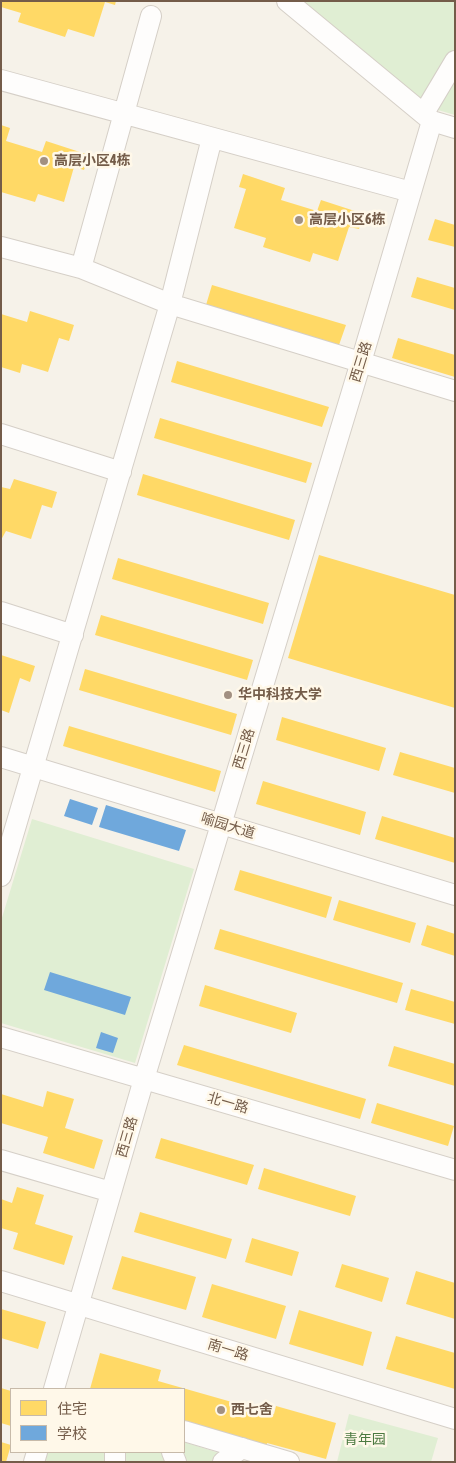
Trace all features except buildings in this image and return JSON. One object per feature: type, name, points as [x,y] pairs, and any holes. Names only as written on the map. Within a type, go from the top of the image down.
[{"type":"street","points":[[287,1],[428,117],[455,128]]},
{"type":"street","points":[[81,268],[151,16]]},
{"type":"street","name":"西三路","points":[[54,1388],[144,1079],[412,192],[428,117],[455,61]]},
{"type":"street","points":[[1,80],[412,192]]},
{"type":"street","points":[[1,876],[170,304],[212,138]]},
{"type":"street","points":[[1,247],[81,268],[170,304],[455,391]]},
{"type":"street","points":[[1,434],[121,472]]},
{"type":"street","points":[[1,612],[73,636]]},
{"type":"street","name":"喻园大道","points":[[1,757],[455,894]]},
{"type":"street","name":"北一路","points":[[1,1037],[455,1170]]},
{"type":"street","points":[[1,1160],[111,1192]]},
{"type":"street","name":"南一路","points":[[1,1281],[455,1420]]},
{"type":"street","points":[[185,1431],[290,1462]]},
{"type":"street","points":[[222,1462],[242,1448]]},
{"type":"green space","points":[[303,1],[455,1],[455,115],[431,108]]},
{"type":"green space","points":[[32,819],[194,869],[135,1063],[1,1023],[1,921]]},
{"type":"green space","name":"青年园","points":[[349,1414],[438,1438],[431,1462],[337,1462]]},
{"type":"green space","points":[[185,1442],[248,1462],[37,1462],[39,1453],[185,1453]]},
{"type":"place","name":"高层小区4栋","points":[[44,161]]},
{"type":"place","name":"高层小区6栋","points":[[299,220]]},
{"type":"place","name":"华中科技大学","points":[[228,695]]},
{"type":"place","name":"西七舍","points":[[221,1410]]}]
